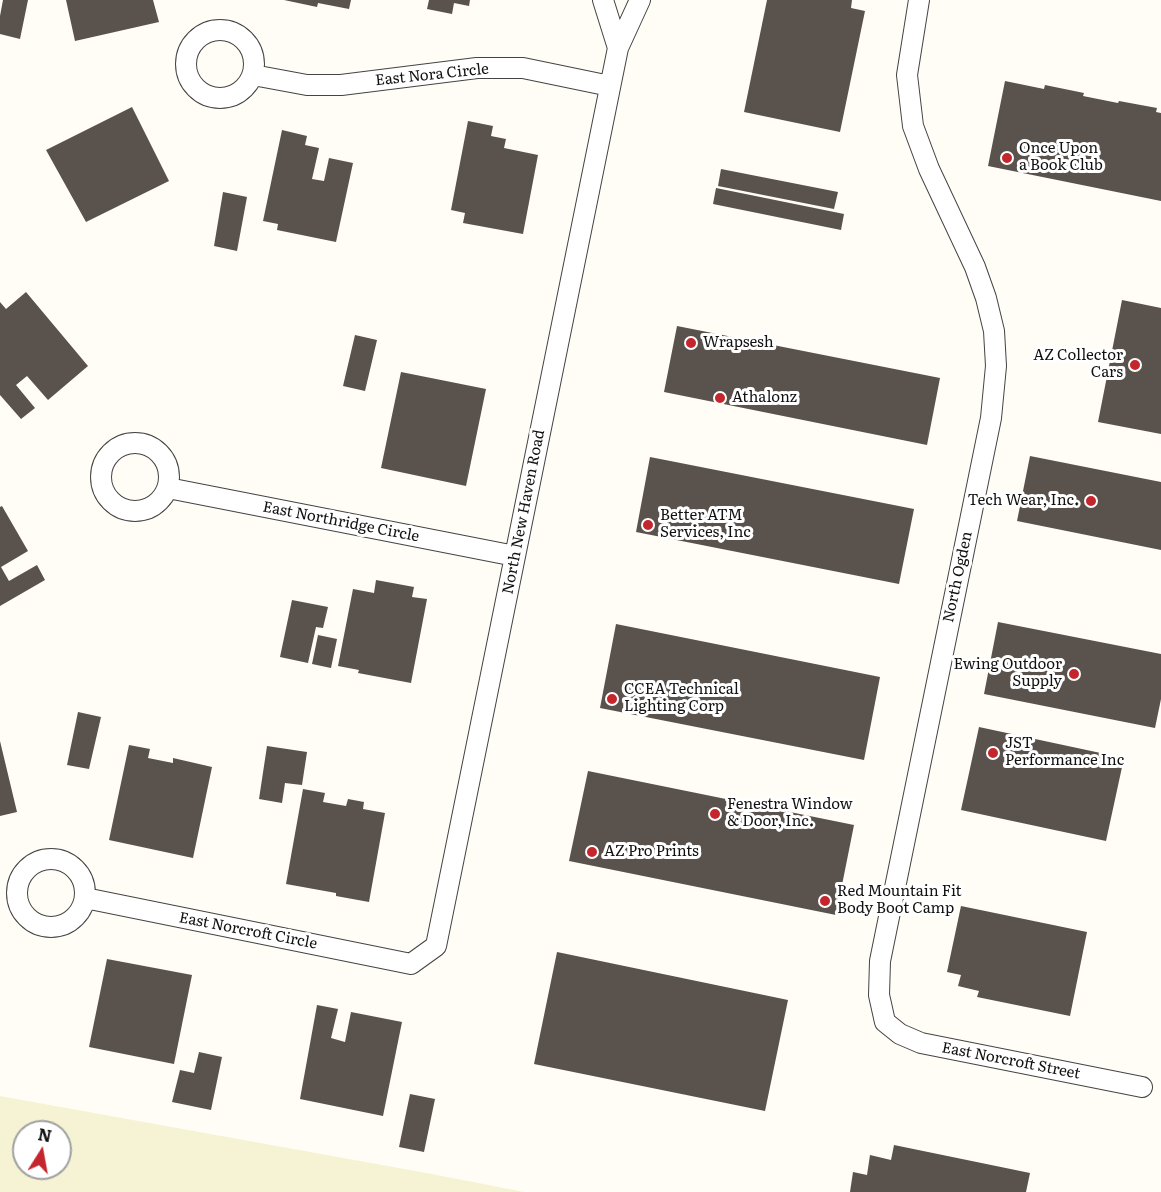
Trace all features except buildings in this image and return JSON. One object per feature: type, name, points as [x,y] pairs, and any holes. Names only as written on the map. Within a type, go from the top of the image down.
[{"type":"street","name":"North New Haven Road","points":[[603,0],[618,48]]},
{"type":"street","name":"North New Haven Road","points":[[411,964],[436,946],[618,48],[640,0]]},
{"type":"street","name":"North Ogden","points":[[885,1022],[879,995],[880,961],[992,418],[996,366],[994,331],[983,288],[962,237],[929,169],[913,126],[907,75],[919,0]]},
{"type":"street","name":"East Nora Circle","points":[[254,75],[307,85],[341,85],[477,68],[523,68],[610,86]]},
{"type":"street","name":"East Northridge Circle","points":[[168,488],[515,556]]},
{"type":"street","name":"East Norcroft Circle","points":[[85,898],[411,964]]},
{"type":"street","name":"East Norcroft Street","points":[[885,1022],[900,1034],[921,1043],[1142,1087]]},
{"type":"shaded area","points":[[0,1096],[432,1174],[524,1192],[0,1192]]},
{"type":"place","name":"Once Upon a Book Club","points":[[1007,158]]},
{"type":"place","name":"Wrapsesh","points":[[691,343]]},
{"type":"place","name":"AZ Collector Cars","points":[[1135,365]]},
{"type":"place","name":"Athalonz","points":[[720,398]]},
{"type":"place","name":"Tech Wear, Inc.","points":[[1091,501]]},
{"type":"place","name":"Better ATM Services, Inc","points":[[648,525]]},
{"type":"place","name":"Ewing Outdoor Supply","points":[[1074,674]]},
{"type":"place","name":"CCEA Technical Lighting Corp","points":[[612,699]]},
{"type":"place","name":"JST Performance Inc","points":[[993,753]]},
{"type":"place","name":"Fenestra Window & Door, Inc.","points":[[715,814]]},
{"type":"place","name":"AZ Pro Prints","points":[[592,852]]},
{"type":"place","name":"Red Mountain Fit Body Boot Camp","points":[[825,901]]}]
